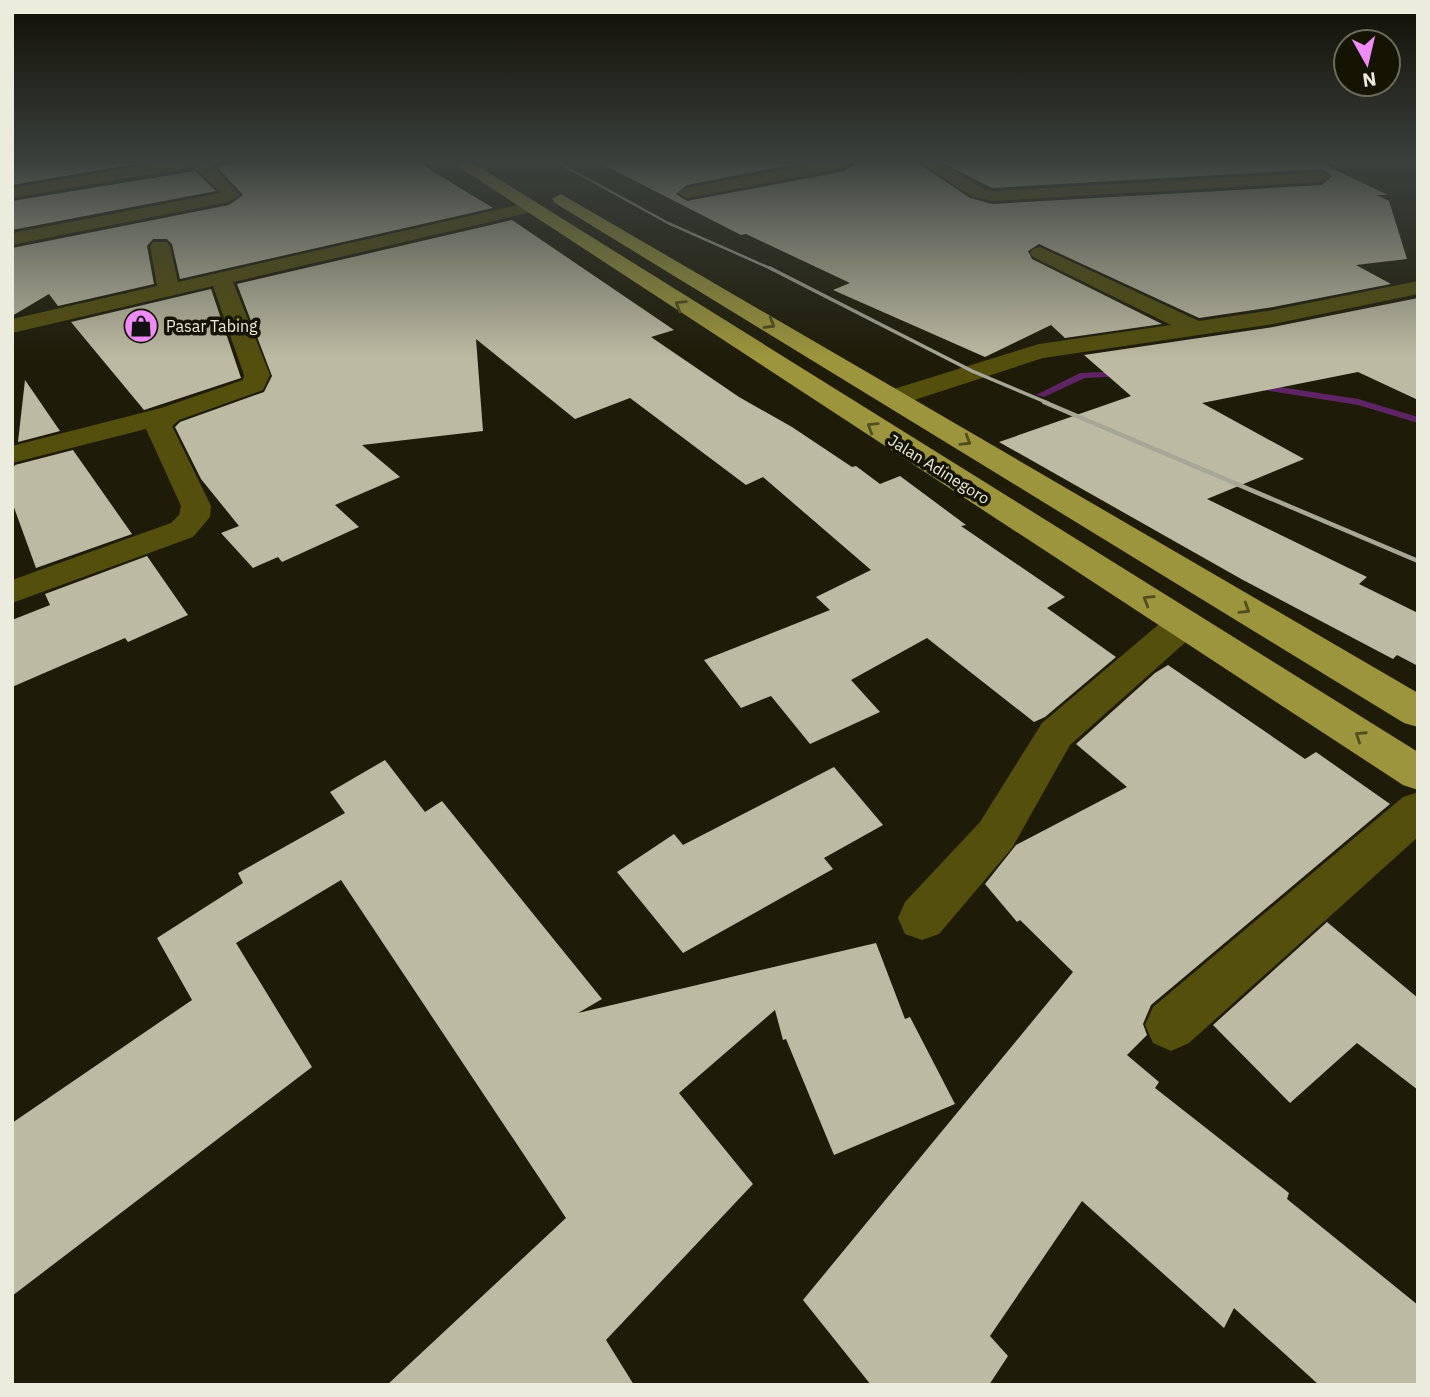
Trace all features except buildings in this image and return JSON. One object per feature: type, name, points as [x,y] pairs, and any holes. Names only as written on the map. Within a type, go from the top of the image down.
[{"type":"highway","name":"Jalan Adinegoro","points":[[559,228],[1418,773]]},
{"type":"highway","points":[[610,228],[1418,712]]},
{"type":"street","points":[[12,239],[68,228]]},
{"type":"street","points":[[12,326],[439,228]]},
{"type":"street","points":[[160,246],[169,290]]},
{"type":"street","points":[[1040,253],[1198,329]]},
{"type":"street","points":[[12,455],[170,414],[254,385],[257,375],[221,278]]},
{"type":"street","points":[[893,398],[1038,351],[1273,317],[1418,287]]},
{"type":"street","points":[[12,592],[156,542],[182,530],[191,520],[196,512],[195,506],[157,424],[170,414]]},
{"type":"street","points":[[922,918],[996,835],[1056,734],[1184,623]]},
{"type":"street","points":[[1171,1025],[1418,810]]},
{"type":"waterway","points":[[1041,395],[1083,375],[1123,374]]},
{"type":"waterway","points":[[1254,386],[1358,402],[1418,420]]},
{"type":"railway","points":[[680,228],[773,270]]},
{"type":"railway","points":[[773,270],[972,371],[1048,403]]},
{"type":"railway","points":[[1044,402],[1418,561]]},
{"type":"place","name":"Pasar Tabing","points":[[141,326]]}]
